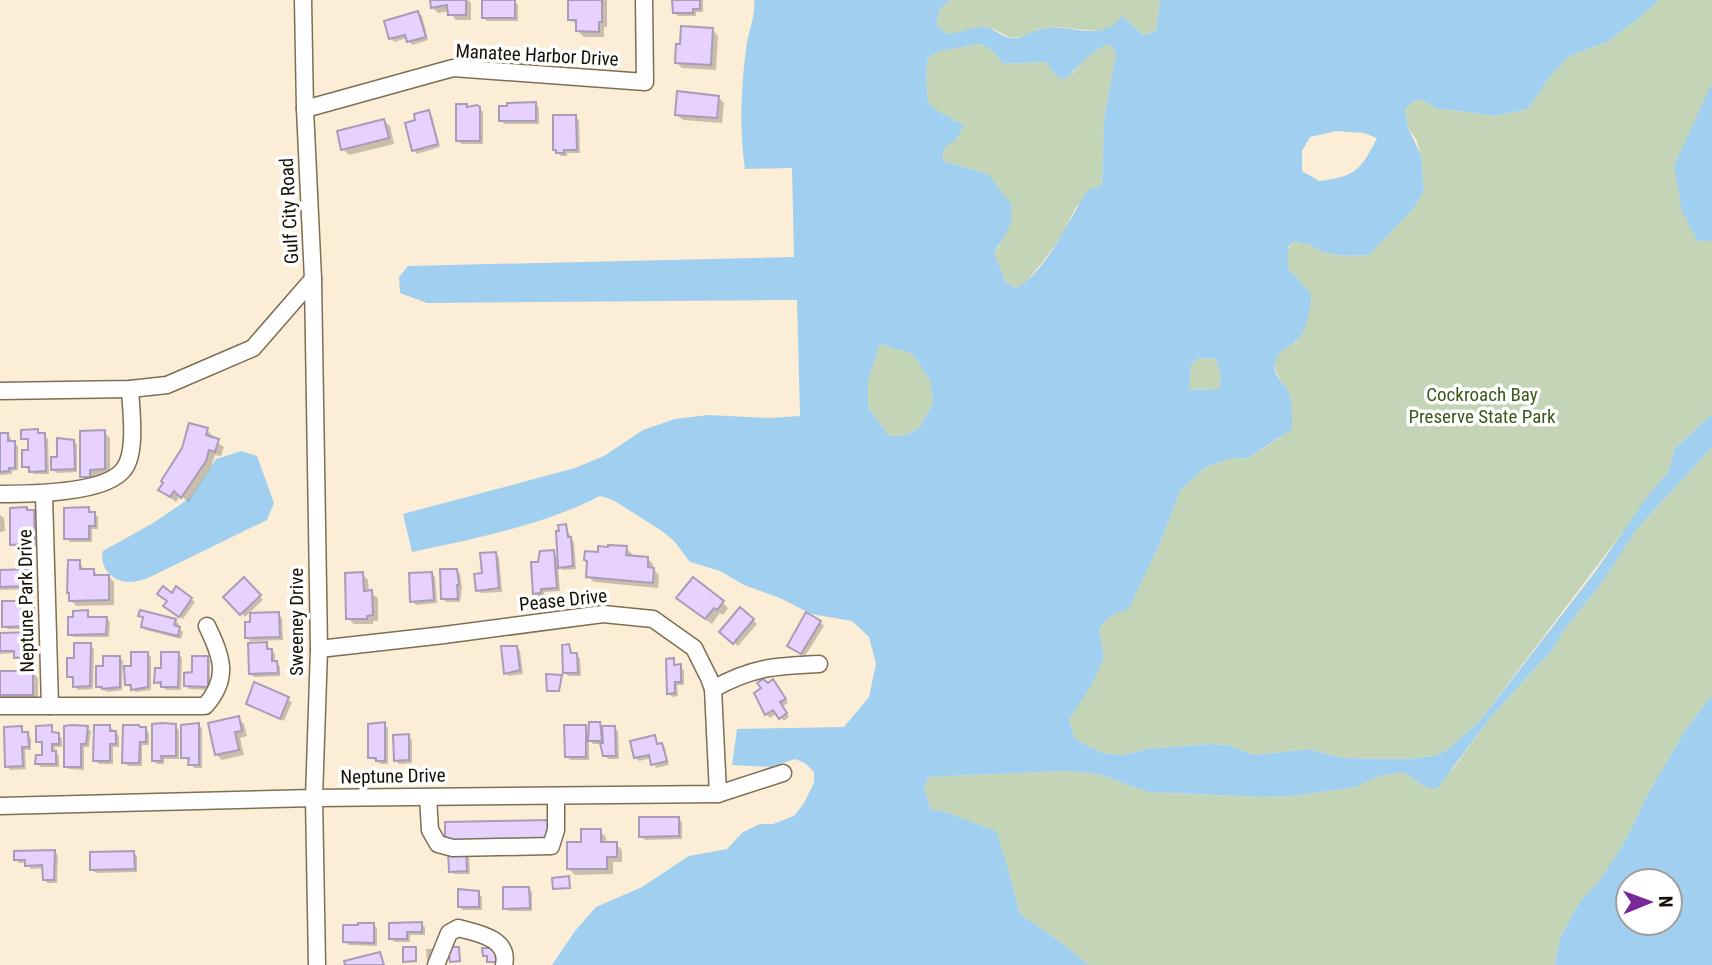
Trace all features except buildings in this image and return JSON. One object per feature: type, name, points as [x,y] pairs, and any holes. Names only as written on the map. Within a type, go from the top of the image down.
[{"type":"street","name":"Gulf City Road","points":[[0,390],[130,389],[167,385],[253,348],[313,279],[303,0]]},
{"type":"street","name":"Manatee Harbor Drive","points":[[305,109],[453,68],[645,82],[644,0]]},
{"type":"street","name":"Sweeney Drive","points":[[313,279],[319,649],[314,798],[317,965]]},
{"type":"street","points":[[0,494],[44,495],[105,483],[124,470],[132,434],[130,389]]},
{"type":"street","name":"Neptune Park Drive","points":[[44,495],[50,706]]},
{"type":"street","name":"Pease Drive","points":[[319,649],[603,614],[653,619],[694,648],[713,689],[718,794]]},
{"type":"street","points":[[0,706],[205,706],[218,691],[221,673],[219,652],[207,625]]},
{"type":"street","points":[[713,689],[753,670],[819,664]]},
{"type":"street","name":"Neptune Drive","points":[[0,806],[314,798],[718,794],[783,773]]},
{"type":"street","points":[[428,797],[430,830],[438,844],[453,848],[551,846],[556,830],[556,796]]},
{"type":"street","points":[[436,965],[449,933],[458,928],[498,942],[504,950],[504,965]]},
{"type":"green space","points":[[951,0],[1160,0],[1156,31],[1142,35],[1130,25],[1098,31],[1056,27],[1038,29],[1028,36],[1010,38],[994,29],[980,27],[963,33],[948,34],[937,26],[937,21],[944,5]]},
{"type":"green space","name":"Cockroach Bay Preserve State Park","points":[[1659,0],[1712,0],[1712,414],[1675,448],[1668,472],[1479,722],[1447,750],[1434,756],[1407,759],[1342,758],[1309,749],[1254,755],[1228,745],[1208,744],[1146,749],[1123,755],[1102,753],[1075,739],[1069,720],[1104,658],[1099,629],[1109,617],[1129,607],[1162,539],[1180,491],[1204,468],[1229,459],[1248,458],[1281,437],[1289,392],[1274,364],[1279,353],[1296,342],[1311,294],[1288,268],[1288,248],[1293,242],[1299,242],[1335,255],[1369,255],[1415,207],[1424,191],[1421,155],[1416,139],[1408,128],[1405,109],[1412,102],[1420,99],[1436,108],[1495,116],[1528,109],[1551,75],[1570,56],[1607,42]]},
{"type":"green space","points":[[981,44],[994,52],[1003,64],[1046,62],[1056,76],[1073,73],[1089,55],[1104,46],[1110,44],[1116,54],[1104,119],[1102,185],[1076,207],[1062,235],[1041,264],[1025,283],[1016,288],[1006,282],[994,253],[1000,245],[988,174],[943,161],[944,149],[959,137],[957,121],[939,114],[928,104],[928,58],[940,51]]},
{"type":"green space","points":[[880,344],[913,354],[930,381],[933,403],[920,427],[907,435],[889,436],[868,407],[867,380]]},
{"type":"green space","points":[[1215,358],[1221,375],[1219,389],[1189,390],[1191,365],[1196,359]]},
{"type":"green space","points":[[1712,447],[1712,695],[1686,729],[1601,880],[1579,903],[1560,938],[1555,965],[1089,965],[1020,914],[995,831],[931,809],[924,788],[929,777],[1065,771],[1098,774],[1148,792],[1263,797],[1294,796],[1356,787],[1379,776],[1403,772],[1424,786],[1453,769],[1490,718],[1552,650],[1637,529]]},
{"type":"water","points":[[754,0],[951,0],[940,11],[937,21],[937,26],[948,34],[984,27],[1014,38],[1052,28],[1084,31],[1105,29],[1114,25],[1122,16],[1143,35],[1156,31],[1160,0],[1659,0],[1607,42],[1570,56],[1551,75],[1528,109],[1495,116],[1436,108],[1420,99],[1412,102],[1405,109],[1408,128],[1421,155],[1424,191],[1415,207],[1369,255],[1335,255],[1299,242],[1293,242],[1288,247],[1288,268],[1311,294],[1304,330],[1294,343],[1279,354],[1274,368],[1290,396],[1292,429],[1248,458],[1229,459],[1204,468],[1180,491],[1162,539],[1129,608],[1109,617],[1099,629],[1104,658],[1092,684],[1069,720],[1075,739],[1102,753],[1123,755],[1146,749],[1208,744],[1228,745],[1254,755],[1309,749],[1342,758],[1407,759],[1434,756],[1447,750],[1479,722],[1595,572],[1647,497],[1668,472],[1675,448],[1712,414],[1712,447],[1637,529],[1552,650],[1490,718],[1437,789],[1424,786],[1403,772],[1379,776],[1356,787],[1294,796],[1263,797],[1148,792],[1098,774],[1065,771],[929,777],[924,788],[931,809],[996,831],[1020,914],[1089,965],[552,965],[575,931],[596,907],[642,887],[689,856],[727,849],[743,832],[760,824],[773,824],[794,816],[814,783],[814,772],[805,763],[795,759],[771,767],[732,765],[737,729],[844,727],[869,697],[876,664],[869,637],[852,621],[811,614],[780,598],[744,585],[720,571],[690,562],[674,541],[662,531],[613,500],[600,496],[532,523],[412,552],[403,514],[575,468],[604,456],[643,430],[675,419],[708,415],[769,418],[800,416],[797,300],[427,303],[400,293],[399,277],[408,266],[794,257],[792,168],[745,169],[741,122],[742,90]],"holes":[[[981,44],[994,52],[1003,64],[1046,62],[1056,76],[1065,79],[1091,54],[1103,47],[1110,44],[1116,54],[1104,119],[1102,185],[1088,190],[1047,258],[1027,281],[1016,288],[1006,282],[994,253],[1012,220],[1011,204],[988,174],[943,161],[944,149],[958,137],[964,126],[928,103],[928,58],[940,51]],[[1337,131],[1364,133],[1377,138],[1356,170],[1341,177],[1319,181],[1302,171],[1302,151],[1310,137]],[[880,344],[913,354],[930,381],[933,403],[920,427],[907,435],[889,436],[868,407],[868,380]],[[1215,358],[1221,375],[1219,389],[1189,390],[1191,365],[1197,359]]]},
{"type":"water","points":[[1712,83],[1712,241],[1697,241],[1682,211],[1674,166]]},
{"type":"water","points":[[241,451],[257,456],[274,503],[267,520],[146,579],[123,581],[108,572],[103,563],[103,551],[153,523],[190,498],[216,459]]},
{"type":"water","points":[[1712,695],[1712,965],[1555,965],[1560,938],[1579,903],[1600,880],[1625,841],[1649,792],[1686,729]]}]
